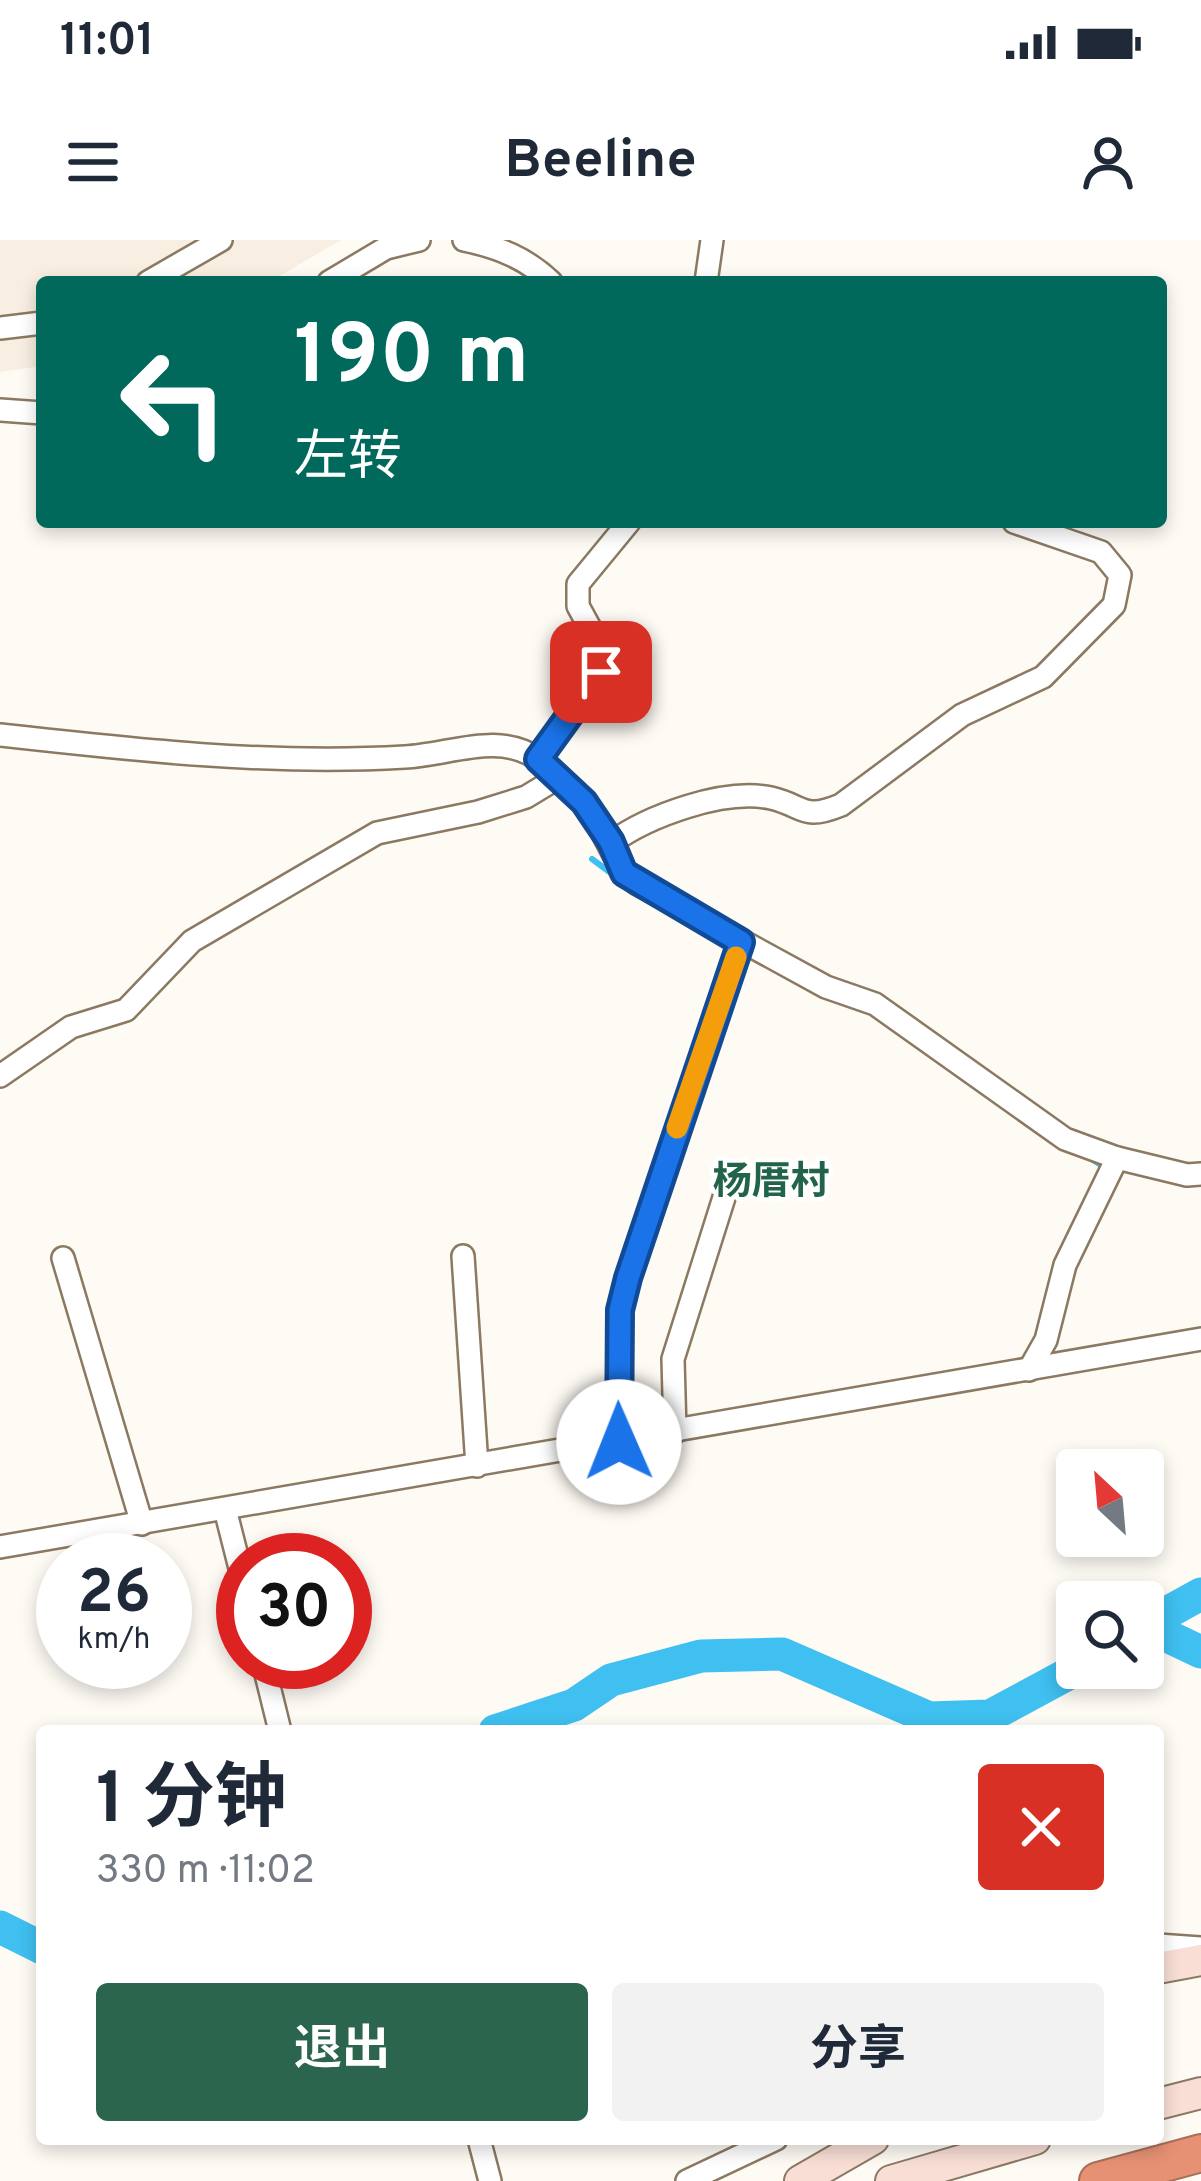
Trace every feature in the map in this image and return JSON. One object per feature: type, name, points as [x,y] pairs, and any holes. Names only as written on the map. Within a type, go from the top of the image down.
[{"type":"highway","points":[[1097,2181],[1201,2153]]},
{"type":"street","points":[[158,276],[221,240]]},
{"type":"street","points":[[339,276],[386,248],[419,240]]},
{"type":"street","points":[[464,240],[498,247],[545,276]]},
{"type":"street","points":[[707,276],[712,240]]},
{"type":"street","points":[[0,328],[36,323]]},
{"type":"street","points":[[0,410],[36,413]]},
{"type":"street","points":[[538,759],[601,672],[602,650],[578,606],[578,584],[623,528]]},
{"type":"street","points":[[611,842],[664,810],[773,799],[803,814],[841,805],[962,715],[1043,677],[1114,605],[1120,575],[1101,552],[1031,528]]},
{"type":"street","points":[[0,735],[177,754],[355,760],[437,756],[507,745],[538,759],[584,802],[611,842],[624,873],[830,993],[871,1011],[1065,1139],[1117,1158],[1186,1175],[1201,1174]]},
{"type":"street","points":[[0,1076],[71,1027],[125,1010],[192,941],[376,832],[478,812],[526,797],[559,777]]},
{"type":"street","points":[[619,1442],[620,1310],[741,942]]},
{"type":"street","points":[[1029,1370],[1046,1340],[1065,1265],[1117,1158]]},
{"type":"street","points":[[675,1432],[674,1359],[727,1188]]},
{"type":"street","points":[[463,1256],[477,1466]]},
{"type":"street","points":[[63,1258],[142,1524]]},
{"type":"street","points":[[0,1547],[1201,1340]]},
{"type":"street","points":[[225,1509],[231,1533]]},
{"type":"street","points":[[270,1689],[279,1725]]},
{"type":"street","points":[[1164,1946],[1201,1948]]},
{"type":"street","points":[[1164,1967],[1201,1960]]},
{"type":"street","points":[[1164,2102],[1201,2093]]},
{"type":"street","points":[[481,2145],[490,2181]]},
{"type":"street","points":[[687,2181],[763,2145]]},
{"type":"street","points":[[800,2181],[863,2145]]},
{"type":"street","points":[[891,2181],[1015,2145]]},
{"type":"shaded area","points":[[0,240],[341,240],[279,276],[36,276],[36,367],[0,372]]},
{"type":"waterway","points":[[592,859],[623,882]]},
{"type":"waterway","points":[[1088,1157],[1101,1165]]},
{"type":"waterway","points":[[1164,1614],[1201,1594]]},
{"type":"waterway","points":[[1164,1634],[1201,1652]]},
{"type":"waterway","points":[[513,1725],[574,1705],[611,1680],[701,1656],[782,1654],[929,1718],[990,1716],[1056,1680]]},
{"type":"waterway","points":[[0,1927],[36,1945]]},
{"type":"slow traffic","points":[[677,1128],[736,957]]},
{"type":"district","name":"杨厝村","points":[[771,1180]]},
{"type":"route","points":[[601,672],[538,759],[584,802],[611,842],[624,873],[741,942],[620,1310],[619,1442]]}]
